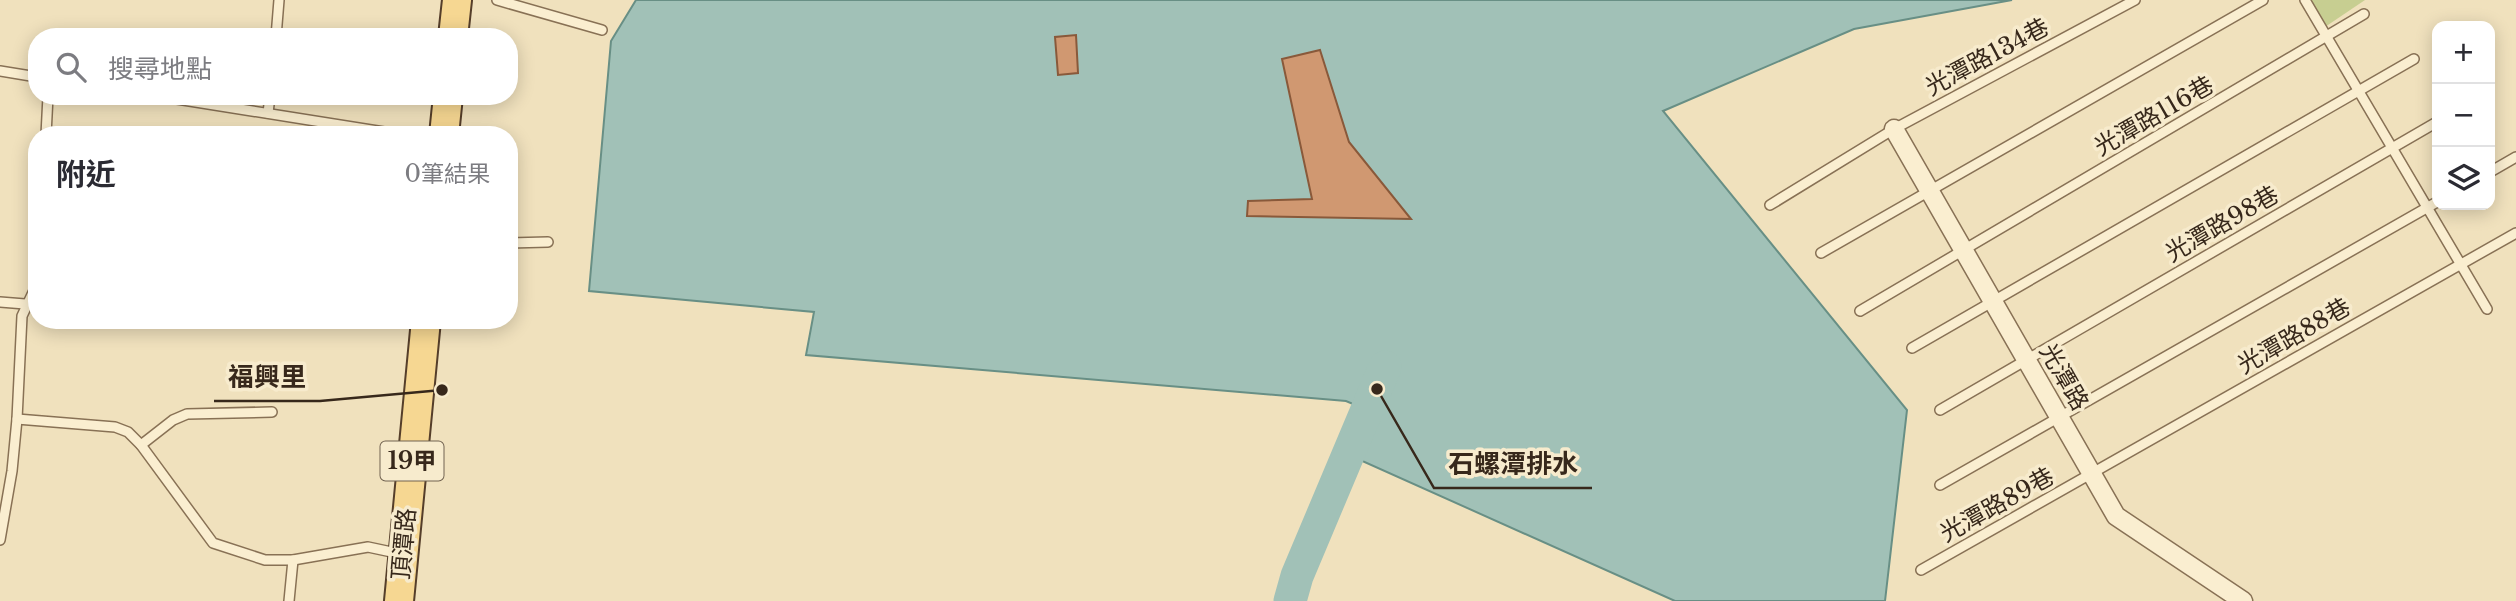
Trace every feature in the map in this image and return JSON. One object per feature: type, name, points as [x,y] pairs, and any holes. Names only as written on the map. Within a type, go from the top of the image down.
[{"type":"main road","points":[[454,28],[457,0]]},
{"type":"main road","points":[[445,126],[446,105]]},
{"type":"main road","name":"頂潭路","points":[[399,601],[425,329]]},
{"type":"street","name":"光潭路","points":[[1894,129],[2116,516],[2244,601]]},
{"type":"lane","points":[[276,28],[279,0]]},
{"type":"lane","points":[[497,0],[602,30]]},
{"type":"lane","name":"光潭路134巷","points":[[1770,205],[1894,129],[2135,0]]},
{"type":"lane","points":[[1821,253],[2263,0]]},
{"type":"lane","points":[[2305,0],[2487,309]]},
{"type":"lane","name":"光潭路116巷","points":[[1860,311],[2364,14]]},
{"type":"lane","points":[[1912,348],[2414,59]]},
{"type":"lane","points":[[0,71],[28,76]]},
{"type":"lane","points":[[46,126],[48,105]]},
{"type":"lane","points":[[216,105],[348,126]]},
{"type":"lane","points":[[268,113],[269,105]]},
{"type":"lane","name":"光潭路98巷","points":[[1940,410],[2432,125]]},
{"type":"lane","points":[[2495,169],[2516,157]]},
{"type":"lane","points":[[1940,485],[2432,205]]},
{"type":"lane","name":"光潭路88巷","points":[[2091,473],[2516,233]]},
{"type":"lane","points":[[518,243],[548,242]]},
{"type":"lane","points":[[0,540],[12,471],[22,316],[28,299]]},
{"type":"lane","points":[[0,303],[25,304]]},
{"type":"lane","points":[[141,445],[173,420],[187,414],[272,412]]},
{"type":"lane","points":[[17,419],[115,427],[128,432],[141,445],[213,543],[265,560],[293,560],[368,547],[403,554]]},
{"type":"lane","name":"光潭路89巷","points":[[1921,570],[2091,473]]},
{"type":"lane","points":[[289,601],[293,560]]},
{"type":"green space","points":[[2304,0],[2365,0],[2322,29]]},
{"type":"water","points":[[636,0],[2012,0],[1854,29],[1663,111],[1907,410],[1885,601],[1675,601],[1360,460],[1379,415],[1346,401],[806,355],[814,312],[589,291],[611,41]]},
{"type":"building","points":[[1076,35],[1078,73],[1058,75],[1055,37]]},
{"type":"building","points":[[1320,50],[1349,142],[1411,219],[1247,216],[1248,201],[1312,199],[1282,59]]},
{"type":"waterway","points":[[1290,601],[1297,576],[1385,367]]},
{"type":"place","name":"石螺潭排水","points":[[1377,389]]},
{"type":"place","name":"福興里","points":[[442,390]]}]
